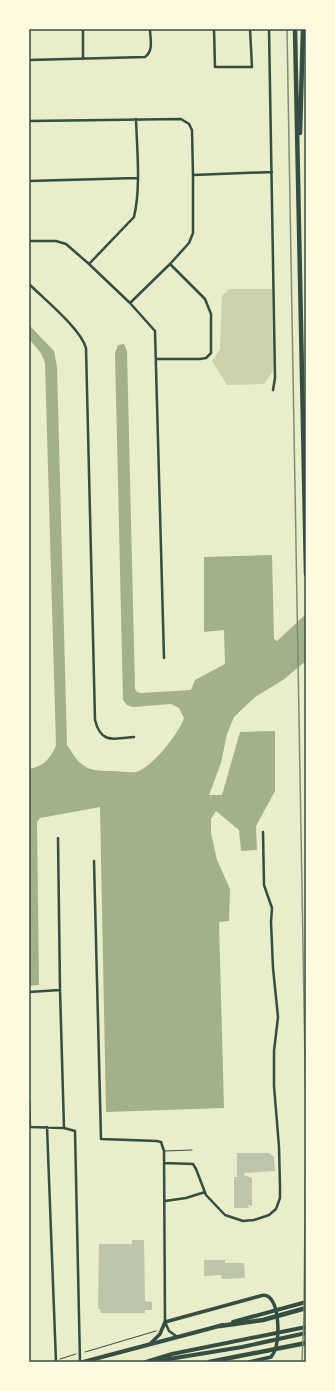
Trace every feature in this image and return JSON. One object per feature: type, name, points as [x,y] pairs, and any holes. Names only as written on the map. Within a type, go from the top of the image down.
[{"type":"highway","points":[[295,29],[299,157],[306,574]]},
{"type":"highway","points":[[299,157],[303,29]]},
{"type":"highway","points":[[220,1326],[263,1320],[306,1308]]},
{"type":"highway","points":[[209,1362],[306,1343]]},
{"type":"main road","points":[[150,1344],[162,1329],[165,1322],[260,1296],[268,1297],[273,1304],[276,1313],[278,1337],[273,1354],[267,1359],[249,1362]]},
{"type":"main road","points":[[82,1362],[306,1302]]},
{"type":"main road","points":[[147,1362],[172,1354],[306,1327]]},
{"type":"main road","points":[[147,1362],[249,1345],[306,1333]]},
{"type":"street","points":[[82,29],[83,59]]},
{"type":"street","points":[[29,60],[144,57],[148,55],[150,50],[150,29]]},
{"type":"street","points":[[214,29],[215,67],[252,67],[250,29]]},
{"type":"street","points":[[269,29],[275,378],[273,390]]},
{"type":"street","points":[[89,264],[134,217],[136,207],[137,178],[136,119]]},
{"type":"street","points":[[29,121],[181,119],[189,124],[192,130],[194,175],[193,234],[188,243],[170,264],[130,303]]},
{"type":"street","points":[[194,175],[272,172]]},
{"type":"street","points":[[29,181],[137,178]]},
{"type":"street","points":[[29,241],[56,241],[66,244],[130,303],[155,331],[164,658]]},
{"type":"street","points":[[156,359],[200,359],[206,358],[212,353],[211,314],[205,299],[170,264]]},
{"type":"street","points":[[29,284],[76,329],[86,348],[95,720],[98,732],[104,737],[114,739],[134,737]]},
{"type":"street","points":[[164,1163],[193,1164],[206,1195],[226,1215],[242,1221],[254,1220],[269,1215],[276,1208],[280,1198],[279,1146],[274,1086],[274,1051],[278,1017],[272,950],[272,908],[264,885],[263,832]]},
{"type":"street","points":[[58,838],[64,1128]]},
{"type":"street","points":[[94,861],[101,1139],[161,1142],[164,1151],[165,1322],[169,1331],[177,1337]]},
{"type":"street","points":[[29,992],[60,990]]},
{"type":"street","points":[[29,1099],[30,1127],[64,1128],[75,1131],[80,1353],[82,1362]]},
{"type":"street","points":[[47,1128],[56,1361]]},
{"type":"street","points":[[164,1201],[186,1198],[204,1192]]},
{"type":"lane","points":[[164,1151],[192,1150]]},
{"type":"path","points":[[56,1361],[162,1329]]},
{"type":"shaded area","points":[[229,289],[272,289],[273,371],[264,384],[227,385],[212,361],[220,349],[222,296]]},
{"type":"shaded area","points":[[29,325],[54,351],[57,367],[67,745],[81,764],[97,770],[136,772],[150,764],[157,757],[171,741],[184,718],[179,708],[171,704],[133,707],[127,705],[123,700],[115,353],[118,345],[124,344],[127,351],[135,689],[137,692],[191,690],[195,680],[225,664],[224,630],[204,632],[204,557],[272,555],[274,639],[277,641],[306,614],[306,661],[283,680],[255,697],[234,717],[227,734],[221,763],[209,795],[222,795],[240,732],[275,731],[275,791],[256,826],[257,850],[241,851],[239,830],[216,811],[211,819],[211,833],[217,860],[230,889],[229,921],[219,922],[224,1108],[106,1112],[100,807],[40,818],[37,822],[39,985],[29,986],[29,769],[46,762],[56,746],[45,363],[41,353],[29,339]]},
{"type":"building","points":[[237,1153],[269,1153],[274,1157],[275,1171],[244,1173],[244,1175],[252,1178],[252,1206],[248,1205],[249,1208],[234,1208],[234,1177],[237,1177]]},
{"type":"building","points":[[132,1240],[144,1240],[145,1301],[152,1302],[152,1310],[145,1310],[145,1313],[101,1313],[100,1309],[98,1309],[99,1244],[132,1244]]},
{"type":"building","points":[[204,1260],[225,1260],[225,1263],[244,1263],[245,1278],[222,1279],[221,1275],[204,1276]]},
{"type":"railway","points":[[287,29],[306,1118],[304,1314],[302,1362]]}]
